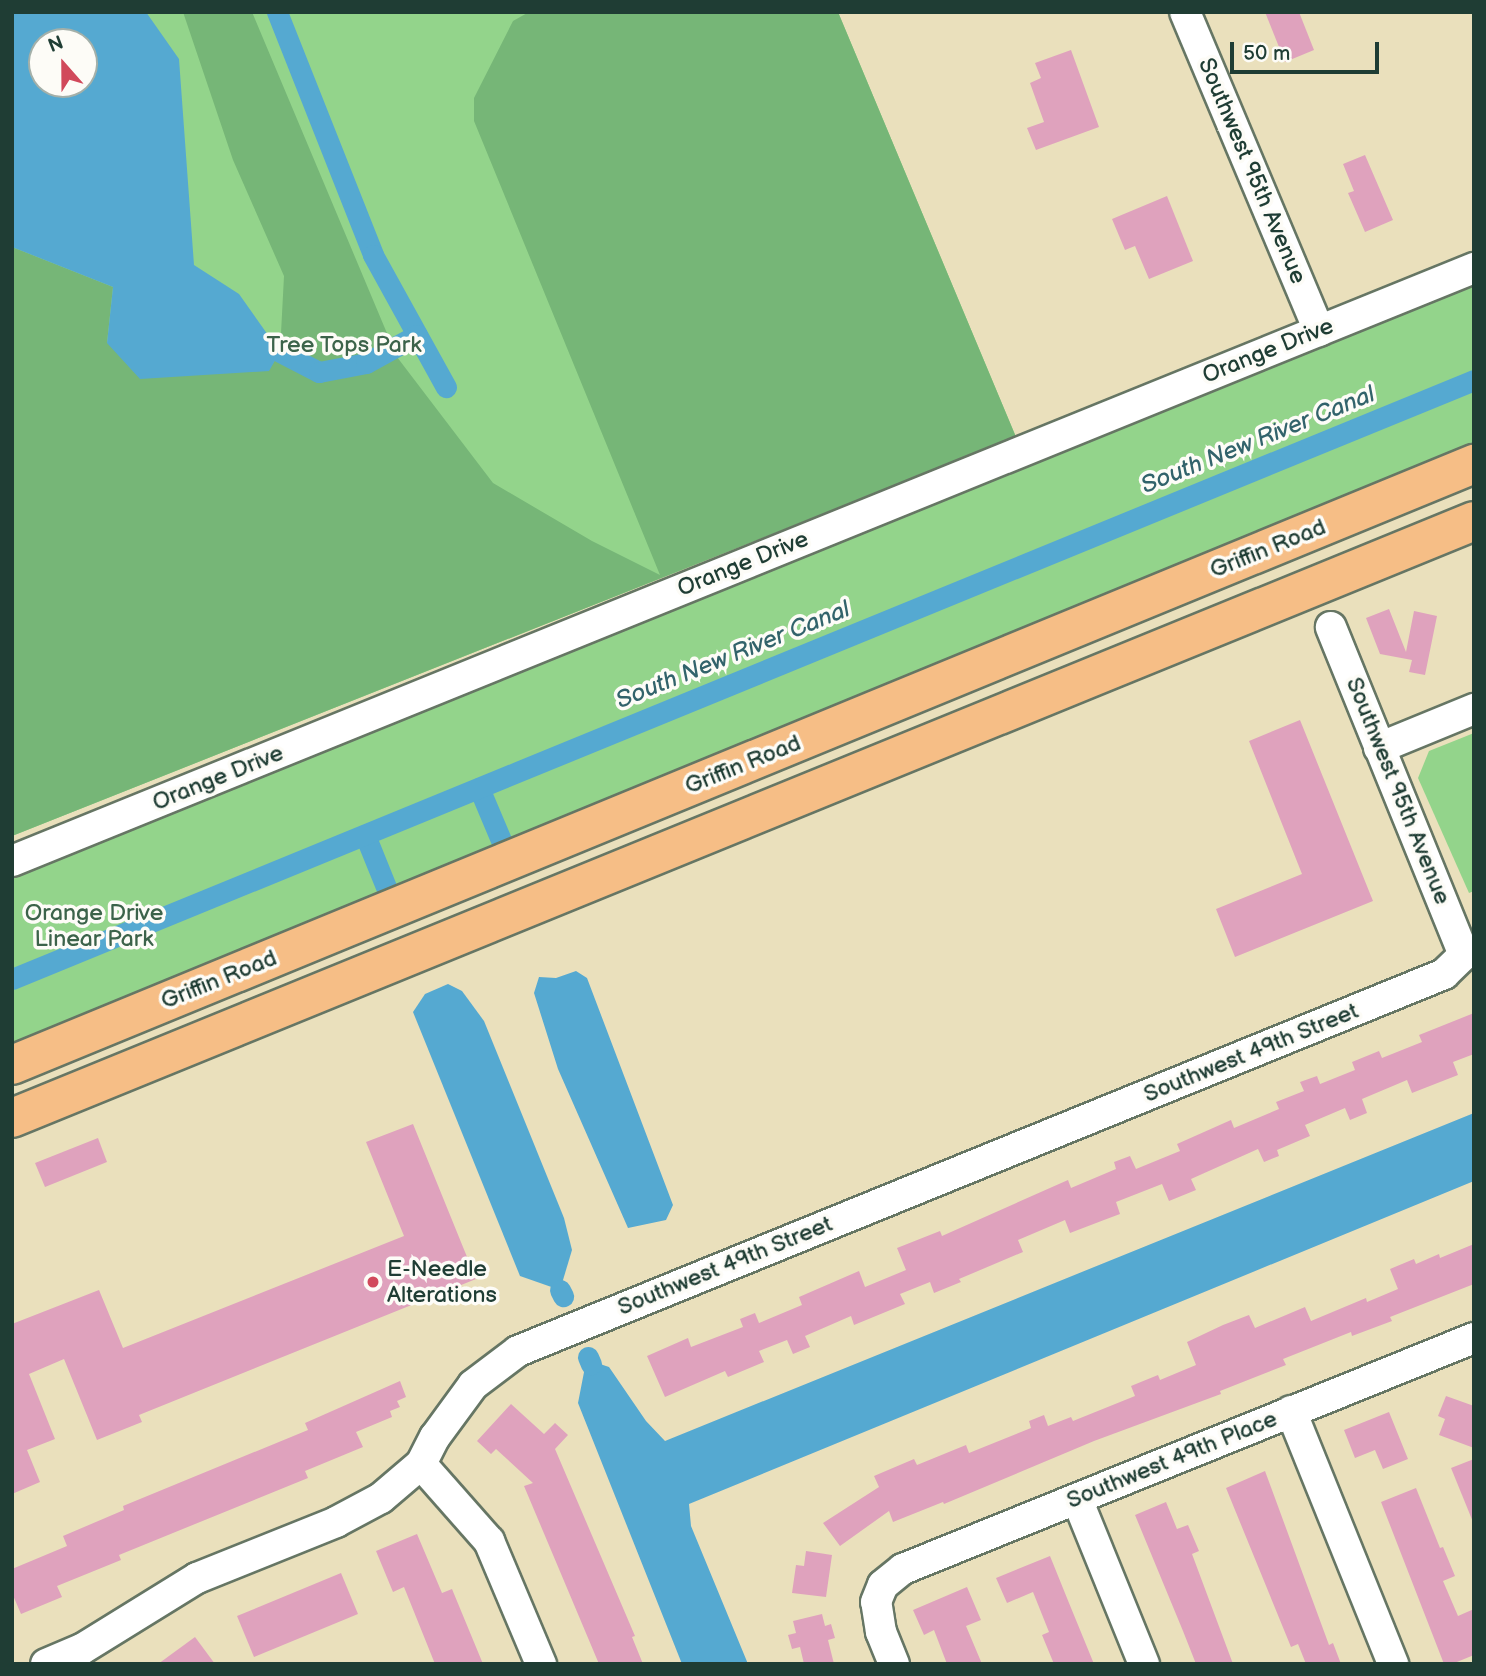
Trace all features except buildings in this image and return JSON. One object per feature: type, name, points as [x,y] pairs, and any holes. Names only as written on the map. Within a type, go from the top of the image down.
[{"type":"main road","name":"Griffin Road","points":[[12,1065],[1474,464]]},
{"type":"main road","points":[[1147,654],[1146,640],[1151,627],[1160,619],[1380,529],[1425,484]]},
{"type":"main road","points":[[12,1118],[1474,521]]},
{"type":"main road","points":[[634,863],[675,834],[889,737],[899,701]]},
{"type":"main road","points":[[263,1016],[288,976],[508,885],[564,839]]},
{"type":"street","name":"Southwest 95th Avenue","points":[[1185,12],[1318,331]]},
{"type":"street","name":"Orange Drive","points":[[12,861],[1474,268]]},
{"type":"street","name":"Southwest 95th Avenue","points":[[1331,627],[1464,955]]},
{"type":"street","points":[[1379,748],[1474,709]]},
{"type":"street","name":"Southwest 49th Street","points":[[46,1664],[82,1649],[197,1578],[361,1510],[398,1486],[421,1464],[435,1437],[467,1392],[487,1371],[517,1350],[1444,974],[1464,955]]},
{"type":"street","name":"Southwest 49th Place","points":[[894,1664],[876,1615],[879,1593],[891,1577],[903,1569],[1474,1338]]},
{"type":"street","points":[[1291,1411],[1393,1664]]},
{"type":"street","points":[[421,1464],[489,1541],[541,1664]]},
{"type":"street","points":[[1077,1499],[1144,1664]]},
{"type":"green space","name":"Tree Tops Park","points":[[12,12],[838,12],[1016,437],[12,836]]},
{"type":"green space","name":"Tree Tops Park","points":[[183,12],[252,12],[397,357],[493,483],[592,541],[660,575],[474,121],[474,98],[513,21],[529,12],[838,12],[1016,437],[12,836],[12,247],[113,287],[107,343],[268,371],[280,352],[284,276],[233,160]]},
{"type":"green space","name":"Orange Drive Linear Park","points":[[1474,282],[1474,445],[12,1043],[12,876]]},
{"type":"green space","points":[[1474,733],[1474,891],[1469,893],[1418,778],[1429,751]]},
{"type":"water","points":[[12,12],[146,12],[179,59],[194,265],[239,294],[280,352],[269,371],[140,379],[107,343],[113,287],[12,247]]},
{"type":"water","points":[[576,971],[587,978],[673,1205],[666,1220],[628,1228],[558,1069],[534,993],[539,977],[556,978]]},
{"type":"water","points":[[448,984],[462,991],[484,1021],[564,1218],[572,1250],[560,1290],[520,1276],[413,1012],[425,994]]},
{"type":"water","points":[[1474,1113],[1474,1181],[689,1504],[691,1526],[748,1664],[682,1664],[578,1403],[585,1367],[594,1362],[609,1367],[646,1421],[665,1441]]},
{"type":"waterway","points":[[277,12],[373,255],[446,387]]},
{"type":"waterway","points":[[280,352],[319,372],[366,363],[417,335]]},
{"type":"waterway","name":"South New River Canal","points":[[12,979],[1474,380]]},
{"type":"waterway","points":[[479,788],[501,840]]},
{"type":"waterway","points":[[365,835],[386,887]]},
{"type":"waterway","points":[[560,1290],[563,1296]]},
{"type":"waterway","points":[[588,1357],[591,1364]]},
{"type":"place","name":"E-Needle Alterations","points":[[373,1282]]}]
